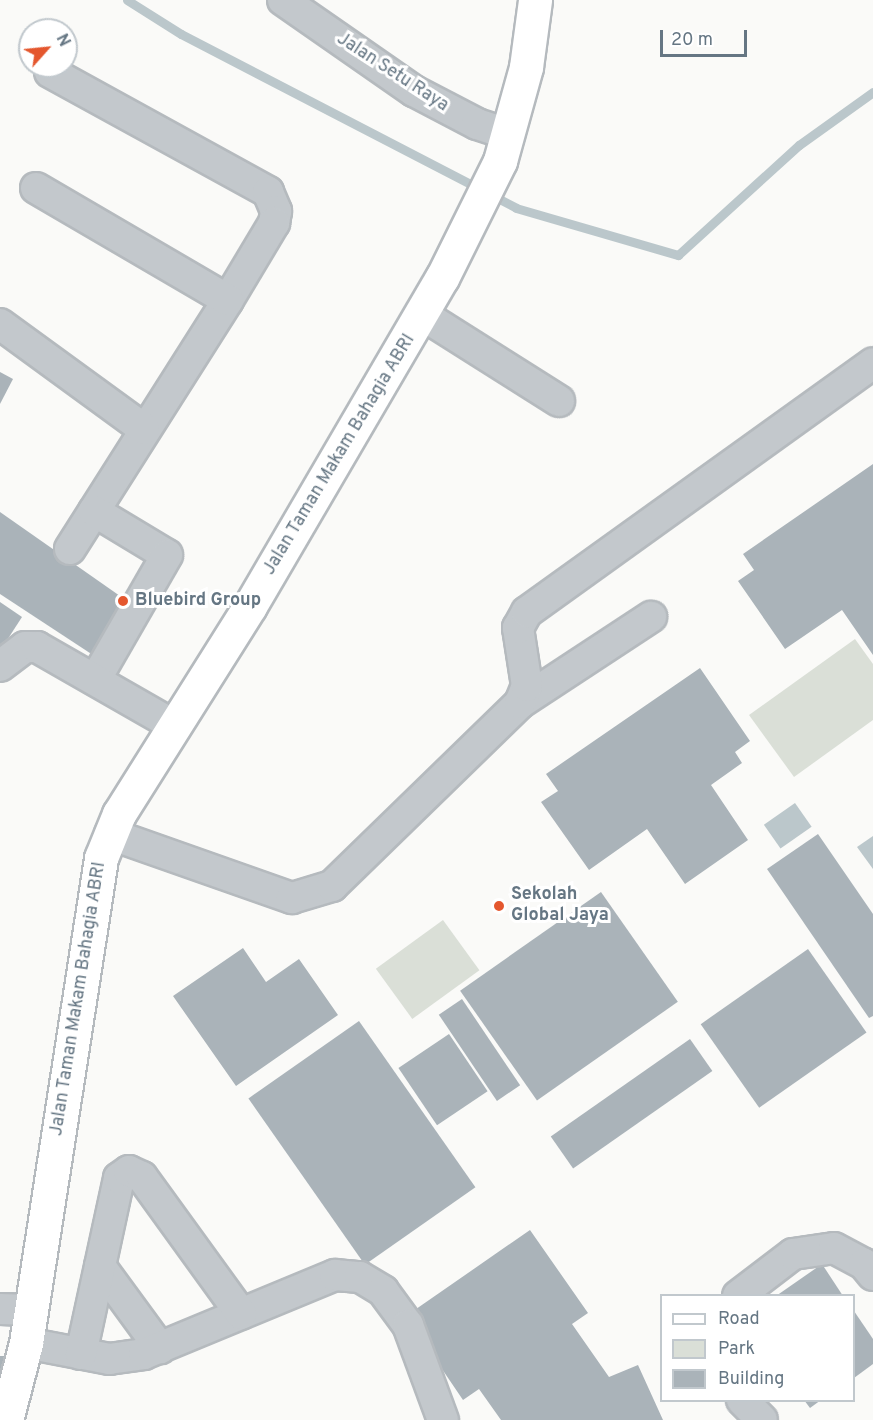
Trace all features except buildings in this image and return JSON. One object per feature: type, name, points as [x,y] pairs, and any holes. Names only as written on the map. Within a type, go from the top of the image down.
[{"type":"main road","name":"Jalan Taman Makam Bahagia ABRI","points":[[6,1420],[26,1343],[15,1309],[95,880],[110,834],[173,725],[250,606],[423,315],[465,233],[504,147],[526,67],[535,0]]},
{"type":"street","name":"Jalan Setu Raya","points":[[283,0],[414,91],[470,120],[504,147]]},
{"type":"street","points":[[61,78],[268,192],[274,200],[274,223],[228,300],[144,429],[70,549]]},
{"type":"street","points":[[36,188],[228,300]]},
{"type":"street","points":[[423,315],[559,401]]},
{"type":"street","points":[[0,324],[144,429]]},
{"type":"street","points":[[520,703],[527,686],[518,628],[528,612],[873,363]]},
{"type":"street","points":[[94,511],[167,555],[94,680]]},
{"type":"street","points":[[110,834],[292,898],[309,896],[332,886],[481,746],[520,703],[651,617]]},
{"type":"street","points":[[0,666],[24,647],[37,647],[173,725]]},
{"type":"street","points":[[81,1354],[119,1178],[129,1171],[142,1177],[241,1314]]},
{"type":"street","points":[[741,1294],[793,1254],[834,1248],[864,1264],[873,1275]]},
{"type":"street","points":[[100,1266],[160,1348]]},
{"type":"street","points":[[26,1343],[109,1359],[160,1348],[336,1275],[360,1277],[383,1291],[408,1325],[443,1420]]},
{"type":"green space","points":[[855,639],[873,664],[873,720],[794,777],[749,715]]},
{"type":"green space","points":[[443,920],[479,970],[412,1019],[376,969]]},
{"type":"shaded area","points":[[795,803],[812,827],[781,849],[764,825]]},
{"type":"shaded area","points":[[873,836],[873,869],[857,847]]},
{"type":"waterway","points":[[127,0],[181,34],[516,208],[678,255],[799,145],[873,92]]},
{"type":"place","name":"Bluebird Group","points":[[123,601]]},
{"type":"place","name":"Sekolah Global Jaya","points":[[499,906]]}]
